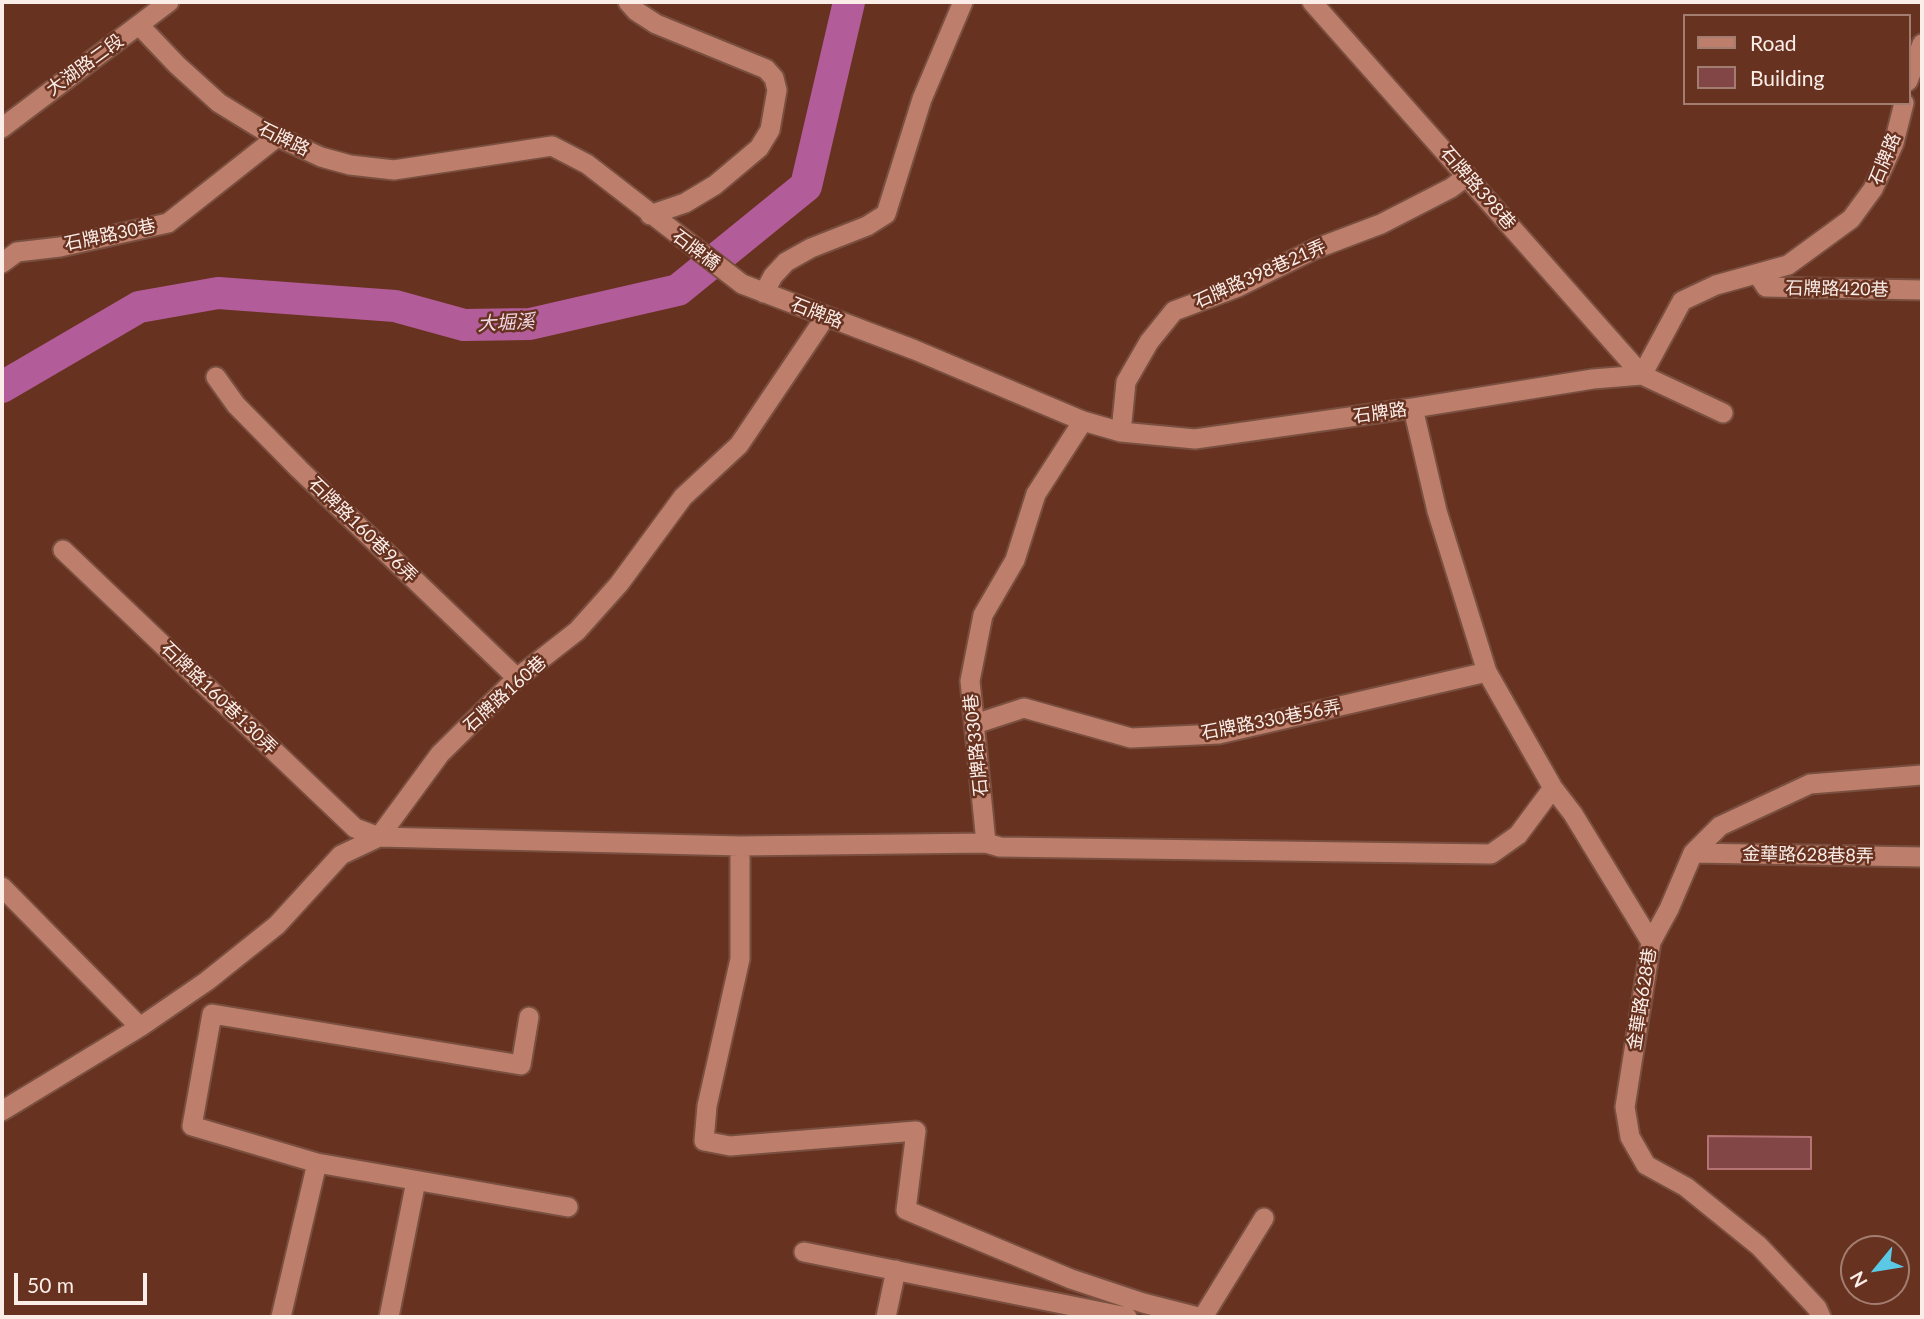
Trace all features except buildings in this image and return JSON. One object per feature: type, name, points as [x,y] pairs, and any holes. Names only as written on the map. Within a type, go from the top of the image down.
[{"type":"street","name":"大湖路二段","points":[[2,128],[169,2]]},
{"type":"street","points":[[628,2],[636,11],[656,24],[766,69],[775,78],[777,90],[770,130],[759,148],[715,185],[685,203],[650,215]]},
{"type":"street","points":[[764,293],[773,276],[786,262],[811,248],[867,226],[886,214],[922,99],[964,2]]},
{"type":"street","name":"石牌路398巷","points":[[1312,2],[1642,375]]},
{"type":"street","name":"石牌路","points":[[139,26],[219,103],[277,137],[321,157],[394,170],[552,146],[586,164],[650,215]]},
{"type":"street","points":[[1910,77],[1922,44]]},
{"type":"street","name":"石牌路","points":[[742,284],[915,350],[1083,421],[1121,432],[1195,439],[1592,379],[1642,375],[1682,301],[1716,285],[1787,265],[1851,219],[1873,189],[1894,143],[1903,105]]},
{"type":"street","name":"石牌路30巷","points":[[2,263],[17,252],[60,247],[167,223],[277,137]]},
{"type":"street","name":"石牌路398巷21弄","points":[[1121,432],[1126,382],[1149,342],[1174,311],[1238,287],[1315,249],[1381,224],[1451,188],[1468,176]]},
{"type":"street","name":"石牌橋","points":[[650,215],[742,284]]},
{"type":"street","name":"石牌路420巷","points":[[1758,275],[1766,287],[1922,290]]},
{"type":"street","name":"石牌路160巷","points":[[2,1111],[140,1027],[207,981],[277,925],[341,855],[379,837],[440,754],[517,678],[577,631],[619,584],[683,497],[739,444],[826,316]]},
{"type":"street","points":[[1642,375],[1723,413]]},
{"type":"street","name":"石牌路160巷96弄","points":[[216,377],[236,405],[299,469],[517,678]]},
{"type":"street","points":[[1413,408],[1437,511],[1487,673],[1553,788],[1573,814],[1651,942]]},
{"type":"street","name":"石牌路330巷","points":[[986,844],[970,681],[983,615],[1015,560],[1036,495],[1083,421]]},
{"type":"street","name":"石牌路160巷130弄","points":[[63,550],[355,828],[379,837]]},
{"type":"street","name":"石牌路330巷56弄","points":[[975,724],[1024,708],[1131,738],[1219,734],[1487,673]]},
{"type":"street","name":"金華路628巷","points":[[1821,1317],[1817,1308],[1759,1246],[1686,1187],[1647,1165],[1630,1137],[1625,1107],[1651,942],[1669,909],[1693,853],[1720,826],[1810,784],[1922,775]]},
{"type":"street","points":[[379,837],[740,846],[986,844],[1000,847],[1491,854],[1518,835],[1553,788]]},
{"type":"street","points":[[740,846],[740,959],[707,1106],[704,1141],[730,1146],[916,1131],[906,1210],[1071,1279],[1143,1303],[1200,1317],[1264,1218]]},
{"type":"street","name":"金華路628巷8弄","points":[[1693,853],[1922,857]]},
{"type":"street","points":[[2,887],[140,1027]]},
{"type":"street","points":[[529,1017],[521,1065],[212,1014],[192,1126],[317,1163],[568,1207]]},
{"type":"street","points":[[281,1317],[317,1163]]},
{"type":"street","points":[[389,1317],[416,1181]]},
{"type":"street","points":[[804,1252],[1127,1317]]},
{"type":"street","points":[[886,1317],[896,1270]]},
{"type":"waterway","name":"大堀溪","points":[[2,387],[139,307],[218,293],[395,306],[464,325],[530,324],[678,290],[806,186],[849,2]]}]
